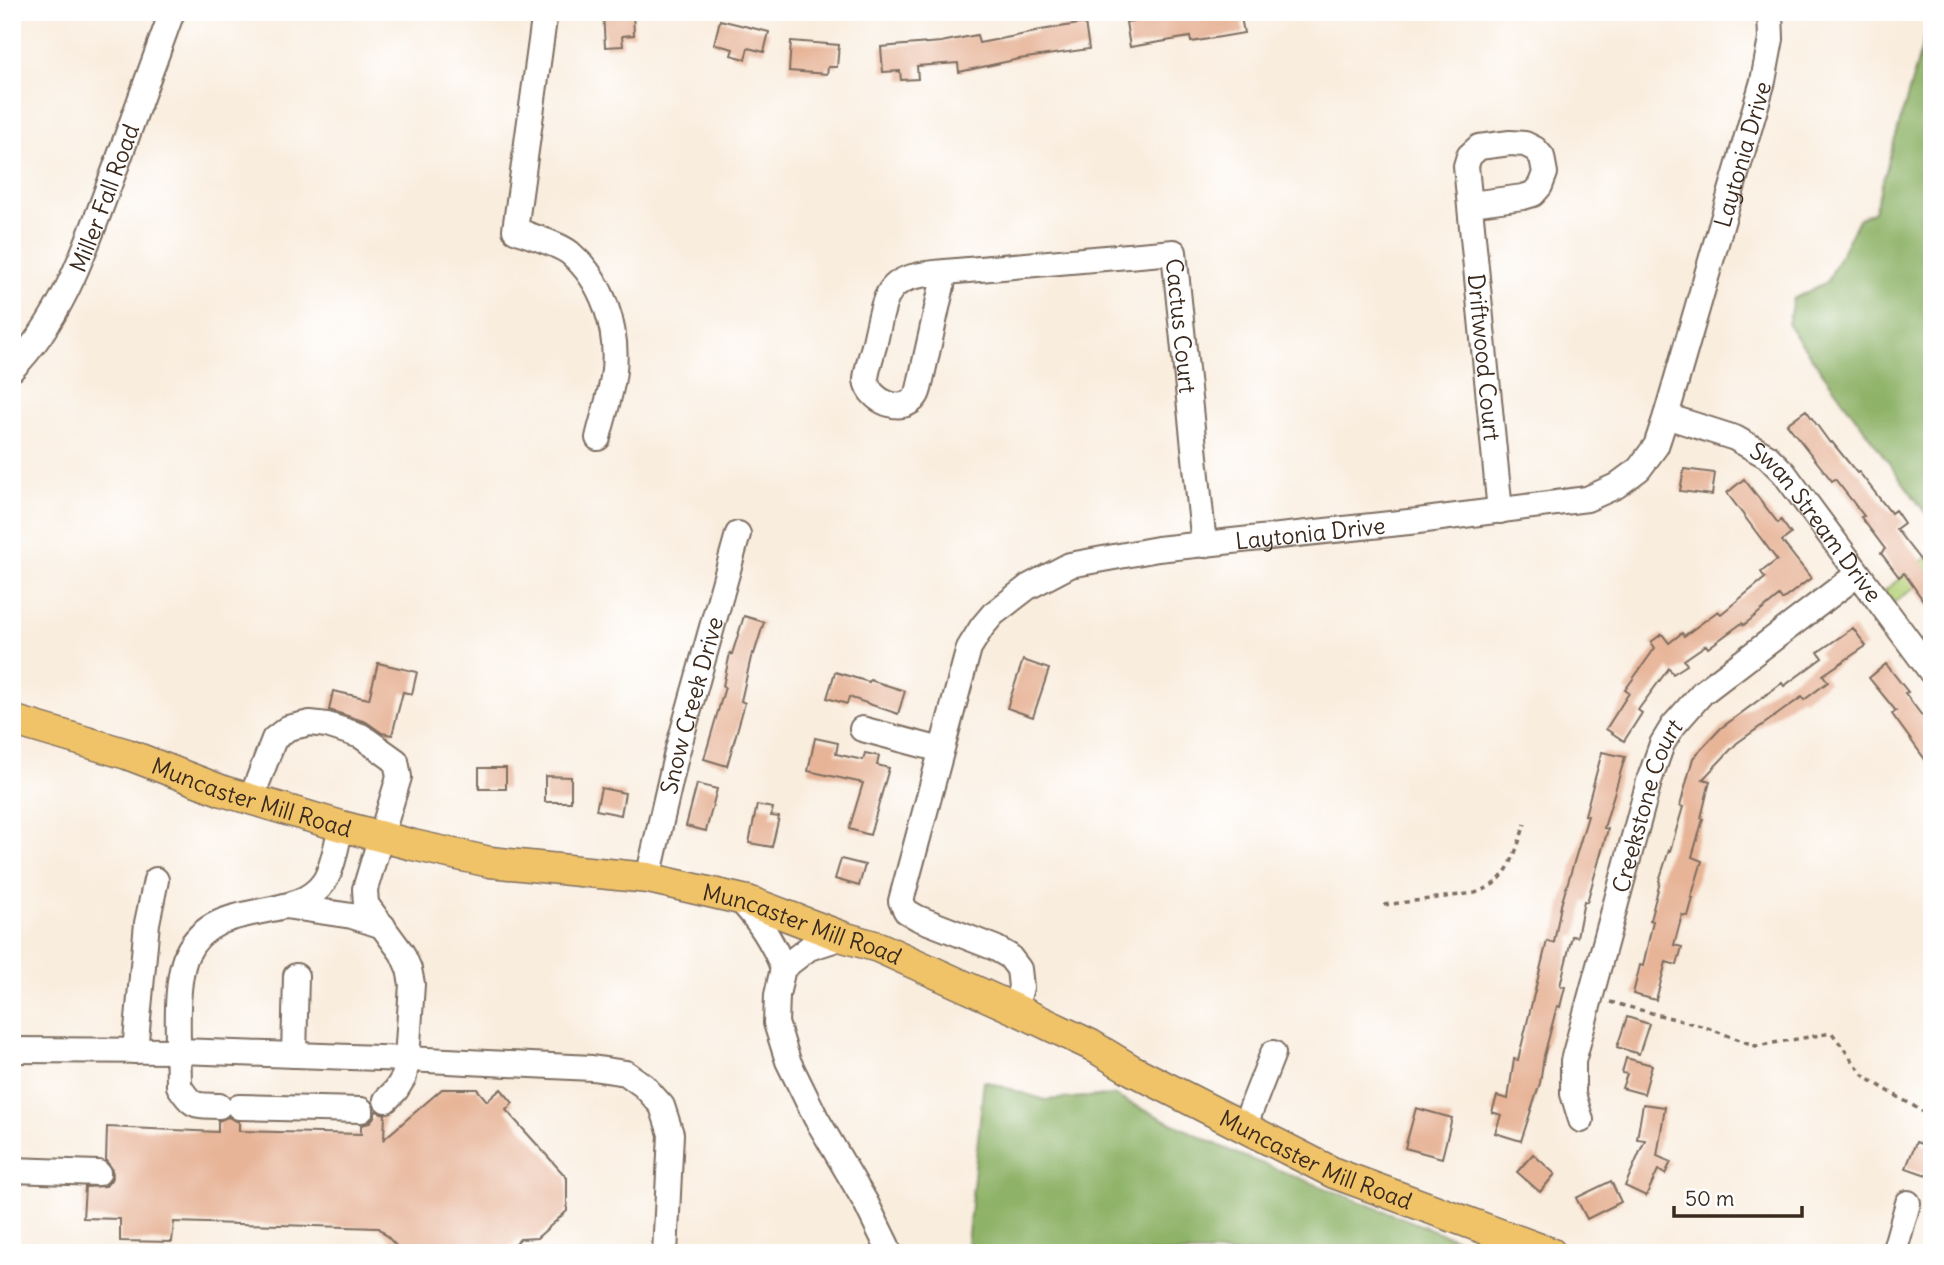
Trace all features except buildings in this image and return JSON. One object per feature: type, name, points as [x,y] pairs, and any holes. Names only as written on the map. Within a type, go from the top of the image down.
[{"type":"main road","name":"Muncaster Mill Road","points":[[12,720],[127,754],[223,791],[381,837],[490,862],[648,878],[738,899],[878,947],[1091,1045],[1132,1070],[1334,1173],[1551,1253]]},
{"type":"street","name":"Miller Fall Road","points":[[12,369],[27,355],[65,295],[97,218],[172,12]]},
{"type":"street","points":[[545,12],[516,230],[568,251],[588,272],[600,291],[615,341],[614,372],[598,438]]},
{"type":"street","name":"Laytonia Drive","points":[[1015,1009],[1021,987],[1018,969],[1009,956],[995,947],[918,918],[906,911],[901,901],[969,648],[982,627],[993,614],[1028,587],[1070,565],[1158,549],[1587,499],[1616,486],[1639,469],[1656,446],[1666,416],[1763,81],[1771,39],[1770,12]]},
{"type":"street","name":"Driftwood Court","points":[[1471,204],[1500,511]]},
{"type":"street","name":"Cactus Court","points":[[945,272],[916,397],[902,405],[889,405],[874,396],[866,380],[885,296],[900,280],[916,274],[1174,252],[1204,545]]},
{"type":"street","name":"Swan Stream Drive","points":[[1666,416],[1735,438],[1767,456],[1784,473],[1932,673]]},
{"type":"street","name":"Snow Creek Drive","points":[[648,878],[676,756],[738,534]]},
{"type":"street","name":"Creekstone Court","points":[[1581,1120],[1573,1094],[1573,1061],[1650,778],[1662,744],[1673,726],[1702,693],[1858,574]]},
{"type":"street","points":[[251,799],[274,739],[288,729],[310,723],[327,725],[360,736],[396,761],[399,777],[365,890],[366,904],[402,953],[412,984],[404,1077],[386,1100]]},
{"type":"street","points":[[862,729],[942,750]]},
{"type":"street","points":[[341,826],[326,880],[316,893],[284,906],[221,921],[201,934],[187,954],[179,986],[179,1086],[194,1105],[362,1110]]},
{"type":"street","points":[[135,1051],[147,923],[156,880]]},
{"type":"street","points":[[738,899],[754,915],[783,968],[777,995],[776,1024],[788,1061],[816,1118],[866,1203],[887,1245],[888,1253]]},
{"type":"street","points":[[284,906],[352,916],[384,926]]},
{"type":"street","points":[[783,968],[808,948],[843,937]]},
{"type":"street","points":[[294,1055],[296,976]]},
{"type":"street","points":[[12,1050],[179,1051],[407,1059],[592,1068],[626,1073],[644,1086],[662,1106],[671,1134],[665,1253]]},
{"type":"street","points":[[1244,1127],[1273,1053]]},
{"type":"street","points":[[12,1170],[98,1174]]},
{"type":"street","points":[[1894,1253],[1908,1203]]},
{"type":"path","points":[[1384,905],[1486,890],[1497,883],[1507,871],[1525,824]]},
{"type":"path","points":[[1590,997],[1705,1027],[1756,1046],[1832,1033],[1865,1077],[1932,1117]]},
{"type":"green space","points":[[1932,12],[1932,522],[1788,325],[1793,299],[1827,282],[1859,219],[1874,211]]},
{"type":"green space","points":[[1932,553],[1932,575],[1893,603],[1884,591]]},
{"type":"green space","points":[[984,1081],[1045,1100],[1113,1095],[1235,1153],[1493,1253],[966,1253]]}]
